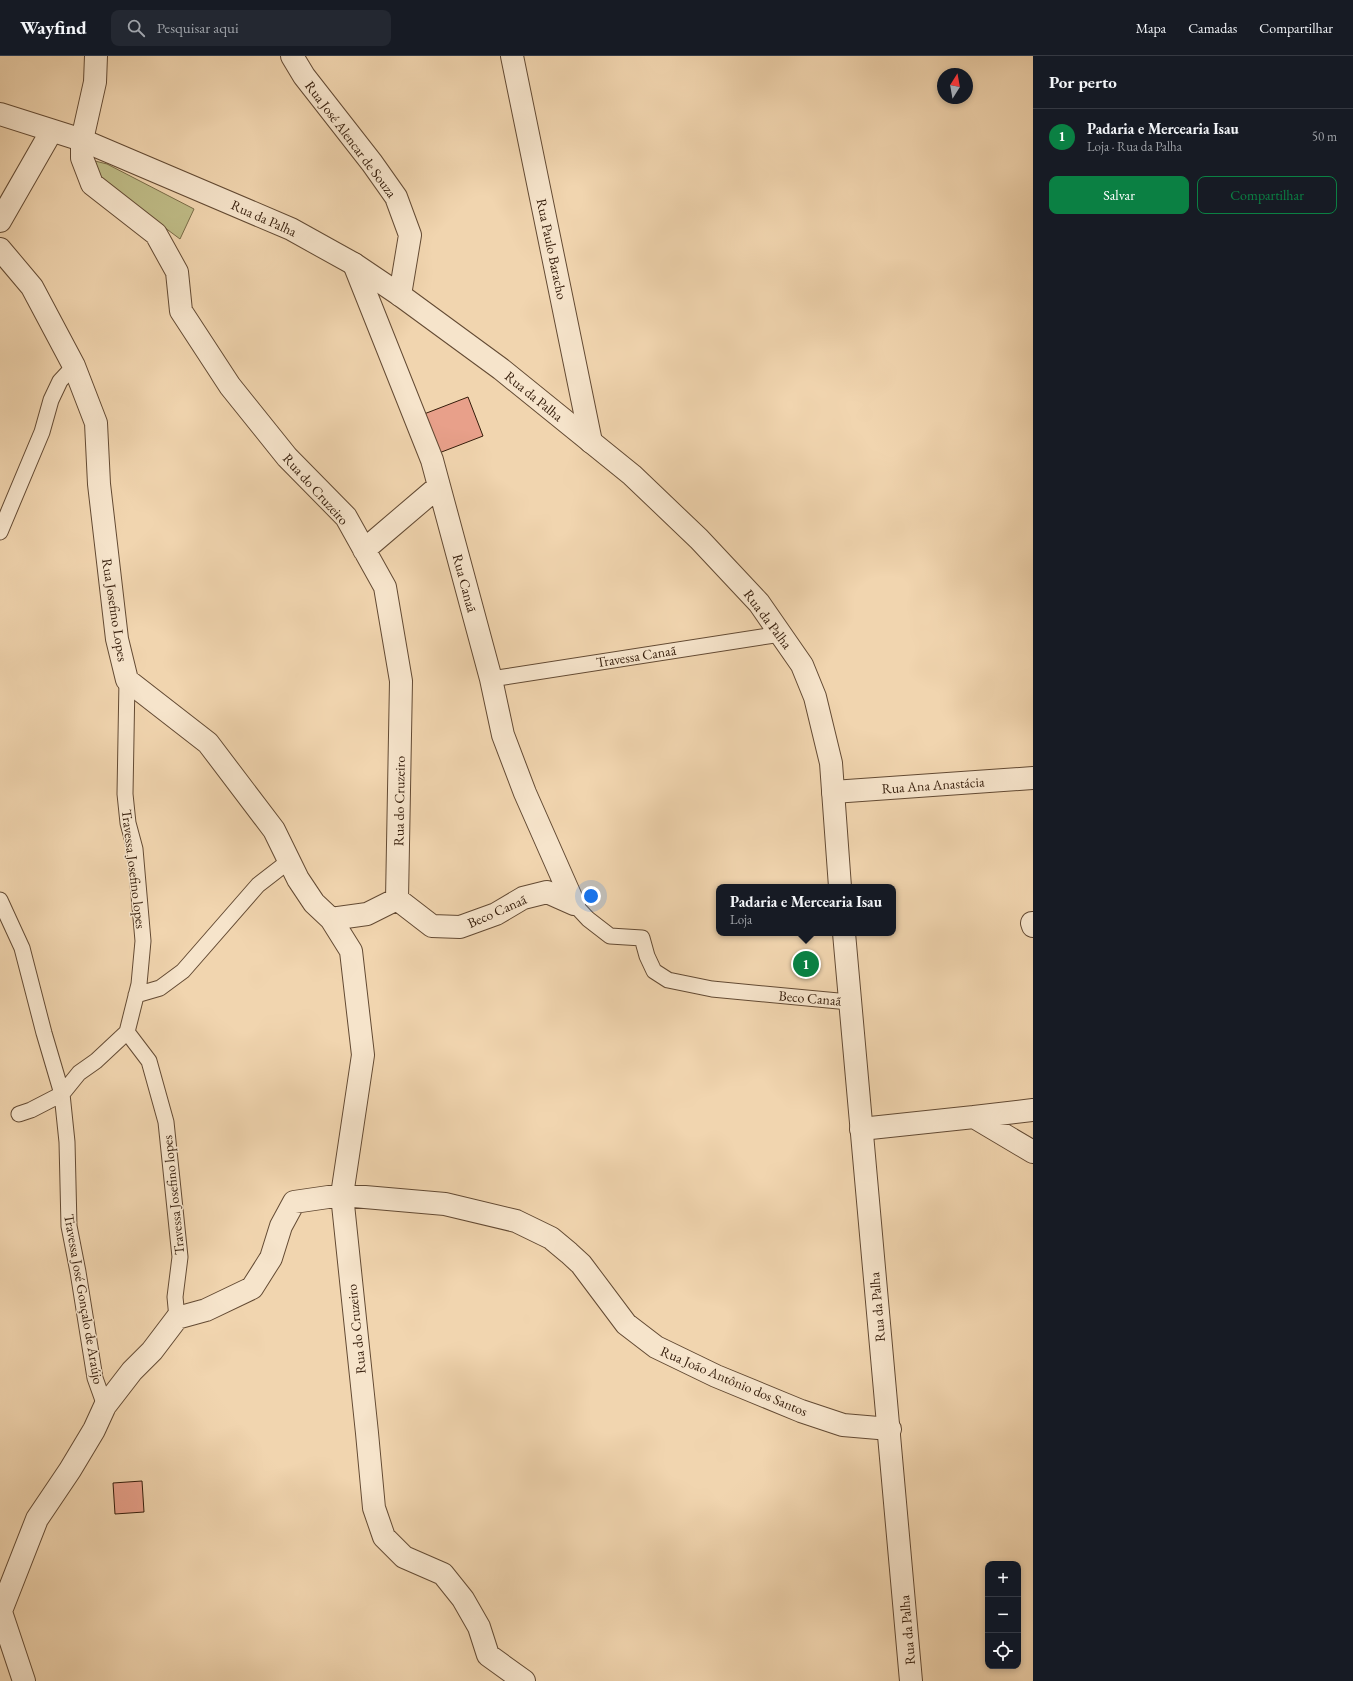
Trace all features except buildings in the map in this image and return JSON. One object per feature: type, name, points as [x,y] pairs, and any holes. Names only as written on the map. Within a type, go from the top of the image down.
[{"type":"street","name":"Rua do Cruzeiro","points":[[96,56],[95,82],[82,140],[82,158],[92,184],[156,234],[177,272],[181,311],[230,386],[287,457],[346,517],[385,587],[401,681],[397,898]]},
{"type":"street","name":"Rua José Alencar de Souza","points":[[292,56],[304,76],[372,163],[396,197],[410,235],[400,294]]},
{"type":"street","name":"Rua Paulo Baracho","points":[[512,56],[591,442]]},
{"type":"street","name":"Rua da Palha","points":[[0,114],[51,132],[82,140],[291,229],[354,264],[400,294],[501,369],[632,475],[699,540],[759,603],[802,665],[815,697],[831,763],[840,884]]},
{"type":"street","points":[[0,221],[51,132]]},
{"type":"street","name":"Rua Josefino Lopes","points":[[0,249],[32,287],[74,366],[96,423],[99,484],[116,631],[127,680],[208,744],[274,830],[298,879],[314,903],[331,919]]},
{"type":"street","name":"Rua Canaã","points":[[354,264],[432,460],[491,679],[504,735],[525,793],[574,904]]},
{"type":"street","points":[[364,550],[439,486]]},
{"type":"street","name":"Rua Ana Anastácia","points":[[833,792],[1033,778]]},
{"type":"street","name":"Beco Canaã","points":[[397,898],[432,926],[460,927],[496,914],[523,898],[547,892],[574,904]]},
{"type":"street","points":[[331,919],[367,914],[397,898]]},
{"type":"street","name":"Rua do Cruzeiro","points":[[331,919],[351,951],[363,1055],[342,1195],[374,1508],[384,1537],[404,1557],[443,1574],[463,1599],[479,1627],[488,1655],[524,1681]]},
{"type":"street","name":"Rua da Palha","points":[[844,936],[879,1335],[890,1429],[911,1681]]},
{"type":"street","points":[[861,1129],[1033,1110]]},
{"type":"street","points":[[974,1117],[1033,1152]]},
{"type":"street","name":"Rua João Antônio dos Santos","points":[[177,1318],[206,1310],[252,1288],[271,1258],[281,1226],[294,1202],[342,1195],[445,1204],[516,1221],[550,1238],[581,1264],[626,1324],[656,1348],[724,1379],[843,1425],[890,1429]]},
{"type":"street","points":[[24,1681],[1,1610],[37,1519],[70,1470],[94,1430],[105,1406],[132,1371],[152,1351],[177,1318]]},
{"type":"lane","points":[[0,532],[42,432],[51,400],[60,380],[74,366]]},
{"type":"lane","name":"Travessa Canaã","points":[[491,679],[781,634]]},
{"type":"lane","name":"Travessa Josefino lopes","points":[[127,680],[125,794],[128,823],[135,850],[143,941],[139,984],[128,1032],[149,1061],[166,1122],[180,1257],[175,1297],[177,1318]]},
{"type":"lane","points":[[136,995],[160,988],[183,971],[258,885],[289,860]]},
{"type":"lane","name":"Travessa José Gonçalo de Araújo","points":[[0,900],[22,948],[44,1034],[62,1094],[67,1142],[69,1226],[96,1378],[105,1406]]},
{"type":"lane","name":"Beco Canaã","points":[[574,904],[588,919],[610,936],[642,938],[647,956],[654,971],[668,980],[712,989],[849,1002]]},
{"type":"lane","points":[[19,1114],[31,1110],[62,1094],[79,1073],[96,1061],[128,1032]]},
{"type":"shaded area","points":[[95,161],[107,164],[194,209],[180,239],[101,180]]},
{"type":"place","name":"Padaria e Mercearia Isau","points":[[806,964]]}]
